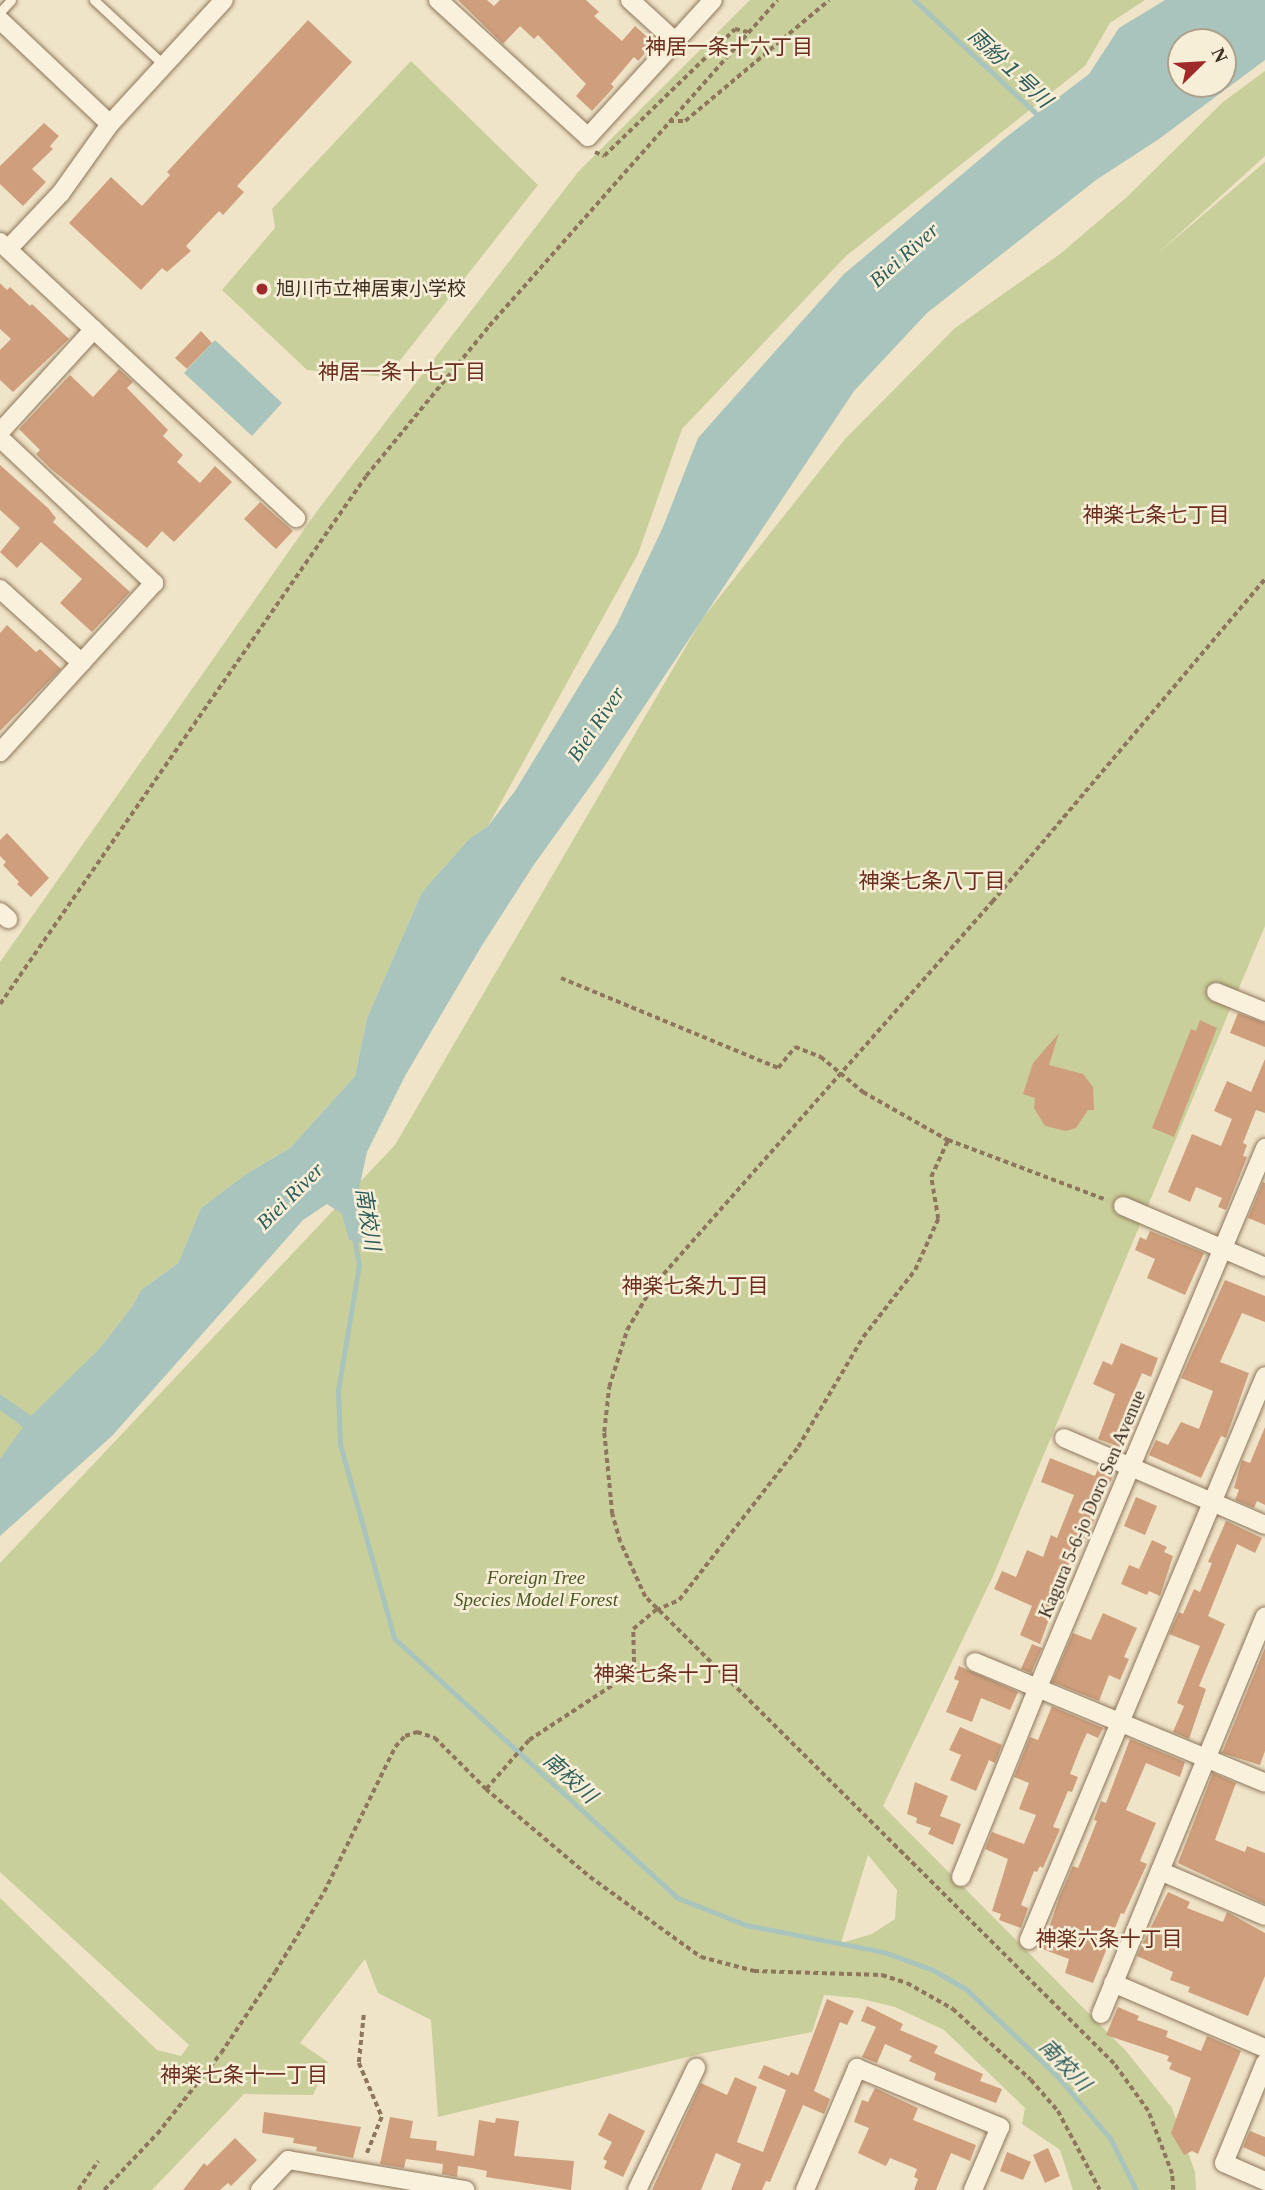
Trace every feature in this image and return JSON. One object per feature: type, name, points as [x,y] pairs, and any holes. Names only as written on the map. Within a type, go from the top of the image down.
[{"type":"street","points":[[438,0],[589,137],[713,0]]},
{"type":"street","points":[[630,0],[676,42]]},
{"type":"street","points":[[219,2],[110,124],[61,193],[4,245],[296,518]]},
{"type":"street","points":[[0,20],[110,124]]},
{"type":"street","points":[[0,432],[94,329]]},
{"type":"street","points":[[0,438],[153,583],[1,748]]},
{"type":"street","points":[[0,589],[82,663]]},
{"type":"street","points":[[1216,992],[1265,1012]]},
{"type":"street","name":"Kagura 5-6-jo Doro Sen Avenue","points":[[961,1877],[1265,1148]]},
{"type":"street","points":[[1123,1206],[1265,1268]]},
{"type":"street","points":[[1029,1940],[1265,1376]]},
{"type":"street","points":[[1063,1438],[1265,1525]]},
{"type":"street","points":[[1101,2014],[1265,1616]]},
{"type":"street","points":[[975,1662],[1121,1720],[1265,1783]]},
{"type":"street","points":[[1160,1871],[1265,1916]]},
{"type":"street","points":[[1113,1983],[1265,2049]]},
{"type":"street","points":[[1265,2063],[1224,2163],[1265,2181]]},
{"type":"street","points":[[636,2190],[696,2068]]},
{"type":"street","points":[[805,2190],[857,2068],[1000,2127],[973,2190]]},
{"type":"street","points":[[260,2190],[288,2160],[357,2182],[465,2190]]},
{"type":"lane","points":[[0,12],[11,0]]},
{"type":"lane","points":[[94,0],[164,65]]},
{"type":"path","points":[[0,1004],[366,476],[489,326],[777,0]]},
{"type":"path","points":[[669,121],[685,121],[829,0]]},
{"type":"path","points":[[589,137],[597,155],[604,156],[735,29],[748,32]]},
{"type":"path","points":[[1172,2190],[1172,2174],[1148,2111],[1114,2064],[645,1597],[620,1542],[607,1481],[604,1432],[609,1387],[627,1330],[652,1287],[840,1070],[992,902],[1265,579]]},
{"type":"path","points":[[561,978],[778,1068],[795,1047],[821,1056],[863,1092],[947,1140],[1123,1206]]},
{"type":"path","points":[[486,1789],[529,1740],[634,1671],[633,1629],[656,1610],[679,1600],[798,1447],[863,1337],[915,1270],[938,1219],[931,1177],[947,1140]]},
{"type":"path","points":[[104,2190],[157,2134],[221,2053],[324,1892],[395,1747],[405,1736],[416,1732],[435,1738],[486,1789],[590,1877],[701,1957],[754,1971],[882,1975],[907,1983],[953,2008],[1031,2080],[1058,2111],[1100,2190]]},
{"type":"path","points":[[357,2182],[382,2117],[359,2063],[364,2015]]},
{"type":"path","points":[[78,2190],[98,2161]]},
{"type":"green space","points":[[750,0],[1145,0],[1110,23],[1085,66],[846,256],[682,429],[638,554],[488,826],[469,839],[422,892],[367,1018],[355,1076],[290,1148],[246,1174],[201,1208],[178,1263],[141,1290],[133,1305],[99,1349],[24,1427],[0,1459],[0,962],[320,507],[578,172]]},
{"type":"green space","points":[[411,61],[538,185],[387,377],[307,370],[222,290],[275,228],[272,209]]},
{"type":"green space","name":"Foreign Tree Species Model Forest","points":[[1265,71],[1265,156],[1157,254],[1265,162],[1265,926],[993,1576],[883,1806],[1126,2051],[1172,2108],[1195,2172],[1196,2190],[1073,2190],[1060,2150],[1022,2124],[1025,2108],[944,2030],[895,2007],[858,1998],[824,1995],[812,2032],[704,2053],[438,2117],[431,2020],[378,1993],[365,1959],[300,2043],[328,2062],[313,2095],[244,2094],[152,2190],[0,2190],[0,1898],[157,2050],[181,2056],[189,2045],[0,1872],[0,1563],[395,1145],[702,619],[845,439],[955,328],[1060,254],[1128,196],[1223,102],[1228,98],[1237,98],[1237,92]],"holes":[[[868,1855],[897,1890],[895,1919],[872,1934],[841,1943]]]},
{"type":"water","name":"Biei River","points":[[1165,0],[1265,0],[1265,60],[1237,81],[1237,28],[1167,28],[1167,98],[1214,98],[1159,139],[1096,180],[927,313],[854,391],[604,767],[533,866],[481,947],[405,1076],[367,1152],[357,1198],[364,1243],[349,1240],[342,1214],[327,1204],[303,1220],[112,1436],[0,1536],[0,1459],[23,1427],[0,1410],[0,1394],[31,1416],[99,1349],[133,1305],[141,1290],[178,1263],[201,1208],[246,1174],[290,1148],[355,1076],[367,1018],[422,892],[469,839],[488,826],[515,791],[617,624],[663,527],[698,438],[844,274],[1005,138],[1089,74],[1119,28]]},
{"type":"water","points":[[215,340],[282,403],[252,436],[184,373]]},
{"type":"building","points":[[458,0],[487,0],[494,6],[500,0],[586,0],[599,12],[594,16],[622,41],[635,26],[654,43],[638,61],[634,57],[611,84],[614,87],[592,111],[576,96],[586,84],[538,35],[534,39],[520,26],[503,44]]},
{"type":"building","points":[[308,20],[352,62],[237,186],[244,192],[223,215],[219,211],[186,246],[191,251],[167,272],[162,268],[141,290],[69,223],[111,177],[142,206],[170,175],[167,172]]},
{"type":"building","points":[[44,123],[59,136],[50,146],[53,149],[32,169],[46,182],[23,206],[0,184],[0,166]]},
{"type":"building","points":[[0,283],[7,290],[10,287],[30,306],[32,304],[69,339],[13,392],[0,380],[0,350],[11,339],[0,329]]},
{"type":"building","points":[[201,331],[212,343],[187,369],[175,358]]},
{"type":"building","points":[[119,369],[133,382],[127,388],[168,430],[163,436],[183,455],[177,462],[200,483],[215,466],[232,482],[174,542],[162,531],[147,548],[50,468],[36,454],[40,450],[19,429],[70,375],[93,397]]},
{"type":"building","points":[[0,465],[48,508],[56,518],[53,522],[130,592],[92,632],[60,603],[82,579],[41,542],[17,568],[0,552],[20,528],[0,510]]},
{"type":"building","points":[[260,502],[293,531],[276,549],[244,519]]},
{"type":"building","points":[[7,625],[36,652],[40,649],[61,669],[0,731],[0,633]]},
{"type":"building","points":[[7,833],[49,878],[31,897],[3,865],[6,862],[0,856],[0,840]]},
{"type":"building","points":[[1238,1013],[1265,1023],[1265,1047],[1230,1033]]},
{"type":"building","points":[[1200,1020],[1217,1028],[1174,1137],[1152,1128],[1191,1029],[1196,1031]]},
{"type":"building","points":[[1059,1033],[1049,1065],[1083,1074],[1093,1087],[1094,1110],[1088,1110],[1076,1128],[1066,1131],[1045,1126],[1034,1108],[1035,1098],[1023,1094],[1033,1063]]},
{"type":"building","points":[[1265,1059],[1265,1113],[1256,1110],[1243,1143],[1247,1145],[1243,1156],[1247,1157],[1226,1210],[1218,1207],[1222,1198],[1196,1187],[1190,1202],[1168,1192],[1192,1134],[1221,1146],[1232,1119],[1214,1111],[1227,1081],[1251,1092]]},
{"type":"building","points":[[1263,1182],[1265,1183],[1265,1225],[1248,1218]]},
{"type":"building","points":[[1150,1231],[1204,1253],[1185,1295],[1147,1278],[1155,1259],[1135,1250],[1140,1237],[1146,1240]]},
{"type":"building","points":[[1225,1280],[1265,1296],[1265,1322],[1242,1313],[1220,1362],[1249,1373],[1226,1438],[1221,1436],[1201,1478],[1149,1455],[1156,1440],[1168,1445],[1181,1422],[1199,1429],[1213,1391],[1181,1378]]},
{"type":"building","points":[[1121,1343],[1158,1358],[1151,1377],[1142,1373],[1125,1412],[1132,1415],[1120,1447],[1098,1439],[1115,1394],[1093,1384],[1103,1361],[1112,1365]]},
{"type":"building","points":[[1265,1427],[1265,1505],[1257,1501],[1254,1508],[1235,1500],[1239,1490],[1234,1488],[1242,1460],[1250,1463]]},
{"type":"building","points":[[1050,1458],[1095,1476],[1099,1466],[1114,1473],[1109,1485],[1105,1483],[1090,1518],[1094,1520],[1087,1539],[1079,1536],[1040,1644],[1020,1635],[1032,1606],[994,1589],[1002,1571],[1016,1577],[1027,1550],[1043,1557],[1051,1535],[1057,1538],[1074,1495],[1041,1482]]},
{"type":"building","points":[[1136,1497],[1157,1506],[1145,1535],[1124,1526]]},
{"type":"building","points":[[1226,1521],[1262,1538],[1255,1553],[1237,1544],[1208,1616],[1225,1624],[1199,1686],[1206,1689],[1189,1739],[1173,1732],[1184,1706],[1177,1703],[1200,1646],[1169,1634],[1179,1612],[1183,1614],[1194,1589],[1200,1592],[1212,1563],[1208,1562]]},
{"type":"building","points":[[1152,1540],[1167,1547],[1164,1552],[1173,1556],[1160,1596],[1149,1591],[1147,1595],[1121,1584],[1129,1565],[1139,1569]]},
{"type":"building","points":[[1103,1613],[1137,1628],[1124,1657],[1129,1659],[1120,1680],[1109,1675],[1099,1701],[1052,1682],[1073,1633],[1091,1640]]},
{"type":"building","points":[[1032,1644],[1042,1648],[1031,1673],[1021,1669]]},
{"type":"building","points":[[1265,1648],[1265,1751],[1260,1765],[1222,1753]]},
{"type":"building","points":[[959,1666],[1018,1692],[1010,1710],[981,1698],[972,1722],[946,1712],[959,1681],[954,1679]]},
{"type":"building","points":[[1052,1706],[1103,1728],[1098,1738],[1087,1733],[1081,1746],[1070,1774],[1078,1777],[1072,1792],[1068,1791],[1053,1827],[1060,1829],[1043,1868],[1040,1866],[1037,1872],[1034,1871],[1021,1905],[1028,1908],[1021,1928],[999,1920],[1001,1914],[992,1911],[1008,1859],[985,1849],[992,1832],[1024,1844],[1036,1815],[1019,1809],[1029,1783],[1014,1777],[1030,1737],[1038,1740]]},
{"type":"building","points":[[960,1727],[1002,1745],[995,1763],[989,1760],[976,1791],[950,1780],[961,1755],[949,1750]]},
{"type":"building","points":[[1130,1739],[1185,1762],[1180,1777],[1146,1763],[1126,1810],[1156,1823],[1140,1861],[1147,1864],[1124,1914],[1121,1913],[1093,1983],[1065,1973],[1069,1959],[1042,1949],[1059,1898],[1073,1866],[1078,1868],[1097,1821],[1094,1820],[1101,1801],[1106,1803]]},
{"type":"building","points":[[1213,1773],[1236,1783],[1215,1840],[1245,1852],[1247,1846],[1265,1853],[1265,1904],[1178,1863]]},
{"type":"building","points":[[915,1782],[948,1796],[940,1816],[961,1824],[953,1845],[928,1834],[931,1828],[916,1823],[917,1818],[907,1814]]},
{"type":"building","points":[[1168,1892],[1190,1902],[1187,1908],[1223,1922],[1227,1912],[1265,1933],[1265,1976],[1248,2016],[1188,1992],[1190,1987],[1170,1980],[1173,1972],[1137,1956]]},
{"type":"building","points":[[827,1999],[854,2011],[847,2025],[840,2022],[814,2091],[830,2099],[824,2114],[803,2105],[770,2182],[766,2181],[762,2190],[731,2190],[741,2164],[716,2153],[701,2190],[652,2190],[701,2083],[727,2095],[735,2077],[757,2087],[737,2142],[763,2152],[786,2090],[758,2078],[764,2065],[789,2076],[791,2072],[798,2075]]},
{"type":"building","points":[[867,2006],[903,2024],[900,2030],[938,2046],[934,2053],[983,2074],[980,2081],[1002,2089],[996,2103],[934,2080],[936,2073],[909,2061],[912,2056],[885,2044],[877,2063],[862,2057],[876,2027],[861,2021]]},
{"type":"building","points":[[1118,2007],[1139,2016],[1137,2020],[1168,2031],[1166,2037],[1201,2051],[1207,2036],[1241,2051],[1198,2154],[1192,2151],[1184,2155],[1171,2133],[1191,2078],[1169,2069],[1172,2063],[1167,2061],[1169,2056],[1106,2035]]},
{"type":"building","points":[[875,2088],[918,2108],[913,2120],[976,2145],[970,2161],[951,2153],[936,2190],[914,2190],[918,2179],[914,2177],[917,2169],[890,2158],[886,2166],[858,2153],[869,2128],[854,2122],[862,2100],[868,2102]]},
{"type":"building","points":[[264,2112],[361,2127],[353,2158],[316,2151],[317,2147],[293,2143],[294,2138],[262,2133]]},
{"type":"building","points":[[609,2113],[645,2131],[623,2177],[604,2168],[607,2161],[603,2159],[612,2142],[598,2135]]},
{"type":"building","points":[[390,2117],[413,2121],[410,2138],[437,2141],[436,2150],[474,2156],[479,2120],[495,2123],[496,2118],[519,2121],[514,2156],[574,2161],[571,2190],[486,2177],[487,2171],[458,2166],[457,2177],[442,2174],[443,2164],[406,2159],[404,2168],[380,2164]]},
{"type":"building","points":[[1250,2131],[1265,2137],[1265,2157],[1243,2147]]},
{"type":"building","points":[[235,2138],[257,2160],[231,2186],[228,2183],[220,2190],[183,2190],[204,2163],[207,2166]]},
{"type":"building","points":[[1048,2148],[1060,2176],[1045,2183],[1033,2155]]},
{"type":"building","points":[[1007,2152],[1031,2162],[1023,2180],[1000,2171]]},
{"type":"waterway","name":"雨紛１号川","points":[[914,0],[1040,117]]},
{"type":"waterway","name":"南校川","points":[[354,1237],[359,1265],[338,1391],[340,1444],[394,1638],[678,1898],[746,1925],[884,1952],[933,1970],[966,1989],[1057,2076],[1110,2138],[1136,2190]]},
{"type":"place","name":"旭川市立神居東小学校","points":[[262,289]]},
{"type":"district","name":"神居一条十六丁目","points":[[729,47]]},
{"type":"district","name":"神居一条十七丁目","points":[[402,372]]},
{"type":"district","name":"神楽七条七丁目","points":[[1156,515]]},
{"type":"district","name":"神楽七条八丁目","points":[[932,881]]},
{"type":"district","name":"神楽七条九丁目","points":[[695,1286]]},
{"type":"district","name":"神楽七条十丁目","points":[[667,1674]]},
{"type":"district","name":"神楽六条十丁目","points":[[1109,1939]]},
{"type":"district","name":"神楽七条十一丁目","points":[[244,2075]]}]
